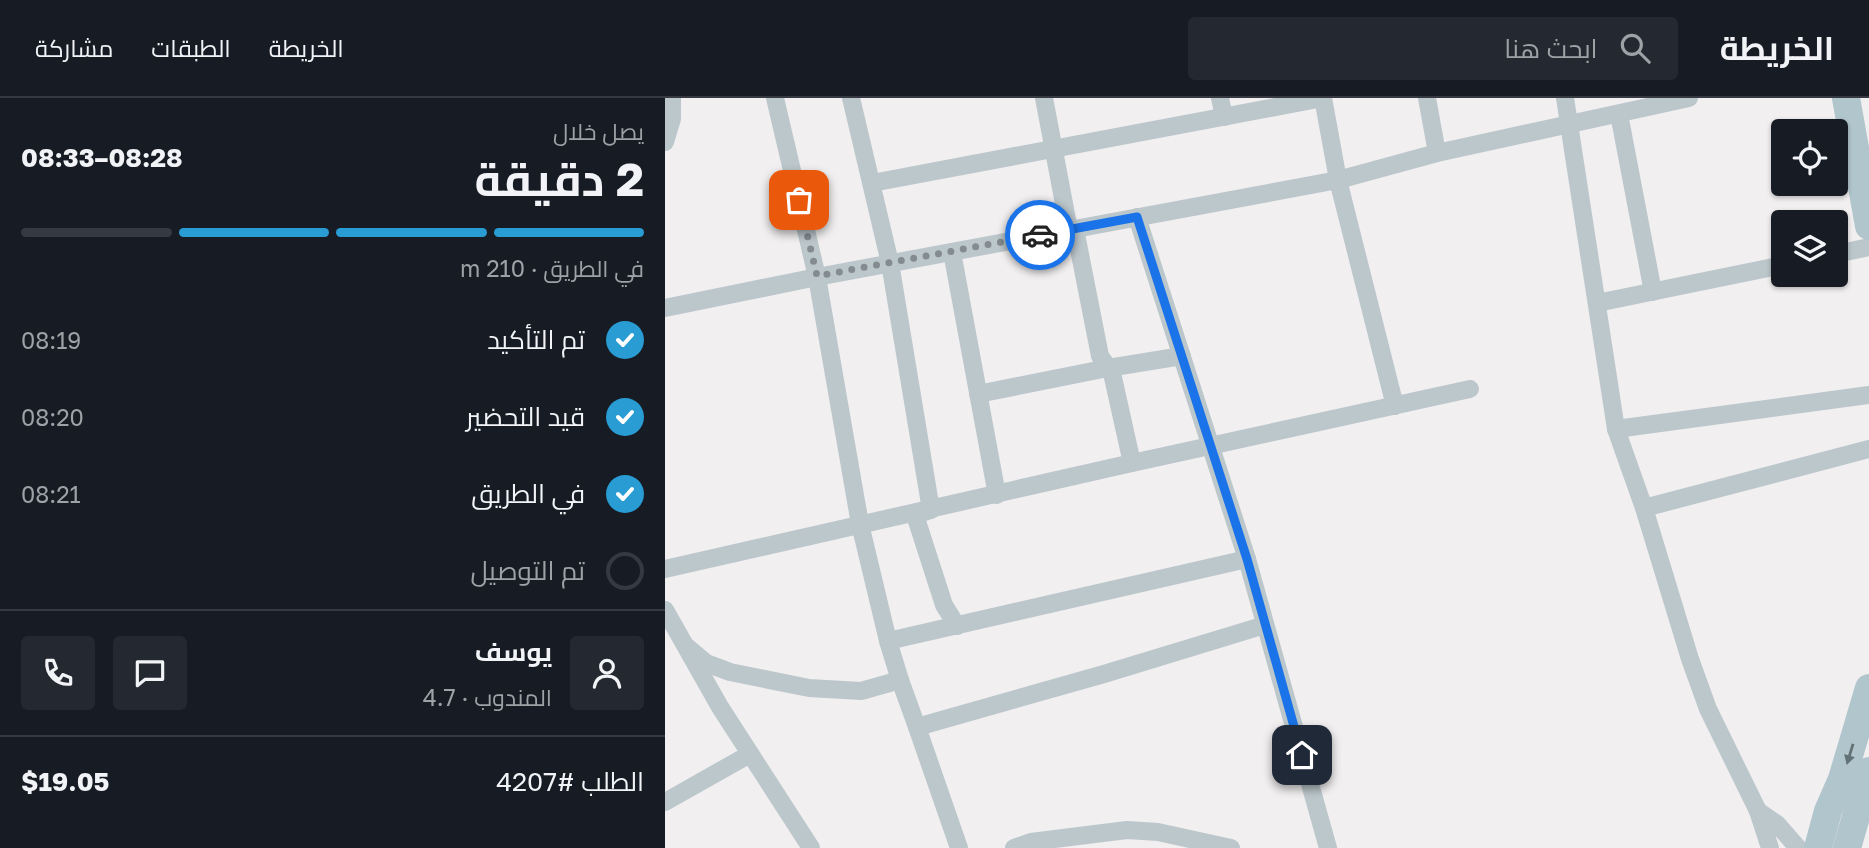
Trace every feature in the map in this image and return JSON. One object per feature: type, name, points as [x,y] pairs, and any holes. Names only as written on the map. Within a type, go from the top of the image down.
[{"type":"main road","points":[[1846,98],[1869,226]]},
{"type":"main road","points":[[1818,848],[1869,688]]},
{"type":"main road","points":[[1847,848],[1869,771]]},
{"type":"street","points":[[665,142],[672,119],[673,98]]},
{"type":"street","points":[[775,98],[817,276],[860,524],[888,641],[959,848]]},
{"type":"street","points":[[851,98],[890,263],[931,510]]},
{"type":"street","points":[[1044,98],[1100,356],[1112,373],[1132,463]]},
{"type":"street","points":[[1220,98],[1224,117]]},
{"type":"street","points":[[871,183],[1323,98],[1338,180],[1395,406]]},
{"type":"street","points":[[1427,98],[1437,153]]},
{"type":"street","points":[[1565,98],[1616,429],[1708,709],[1758,811],[1770,848]]},
{"type":"street","points":[[665,308],[817,276],[1338,180],[1437,153],[1619,114],[1643,104],[1689,98]]},
{"type":"street","points":[[1619,114],[1653,292]]},
{"type":"street","points":[[1137,217],[1247,559],[1328,848]]},
{"type":"street","points":[[1848,251],[1869,247]]},
{"type":"street","points":[[952,251],[997,495]]},
{"type":"street","points":[[1597,303],[1771,267]]},
{"type":"street","points":[[978,394],[1182,356]]},
{"type":"street","points":[[665,569],[1470,389]]},
{"type":"street","points":[[1616,429],[1869,395]]},
{"type":"street","points":[[1644,508],[1869,449]]},
{"type":"street","points":[[931,510],[915,515],[944,605],[957,626]]},
{"type":"street","points":[[888,641],[1247,559]]},
{"type":"street","points":[[665,610],[720,707],[811,848]]},
{"type":"street","points":[[917,727],[1265,625]]},
{"type":"street","points":[[687,647],[706,663],[730,672],[809,688],[861,691],[900,680]]},
{"type":"street","points":[[665,802],[750,754]]},
{"type":"street","points":[[1758,811],[1777,824],[1798,848]]},
{"type":"street","points":[[1121,830],[1126,848]]},
{"type":"street","points":[[1014,848],[1031,842],[1121,830],[1158,832],[1231,848]]},
{"type":"way so far","points":[[799,200],[817,276],[1040,235]]},
{"type":"route","points":[[1040,235],[1137,217],[1247,559],[1302,755]]}]
